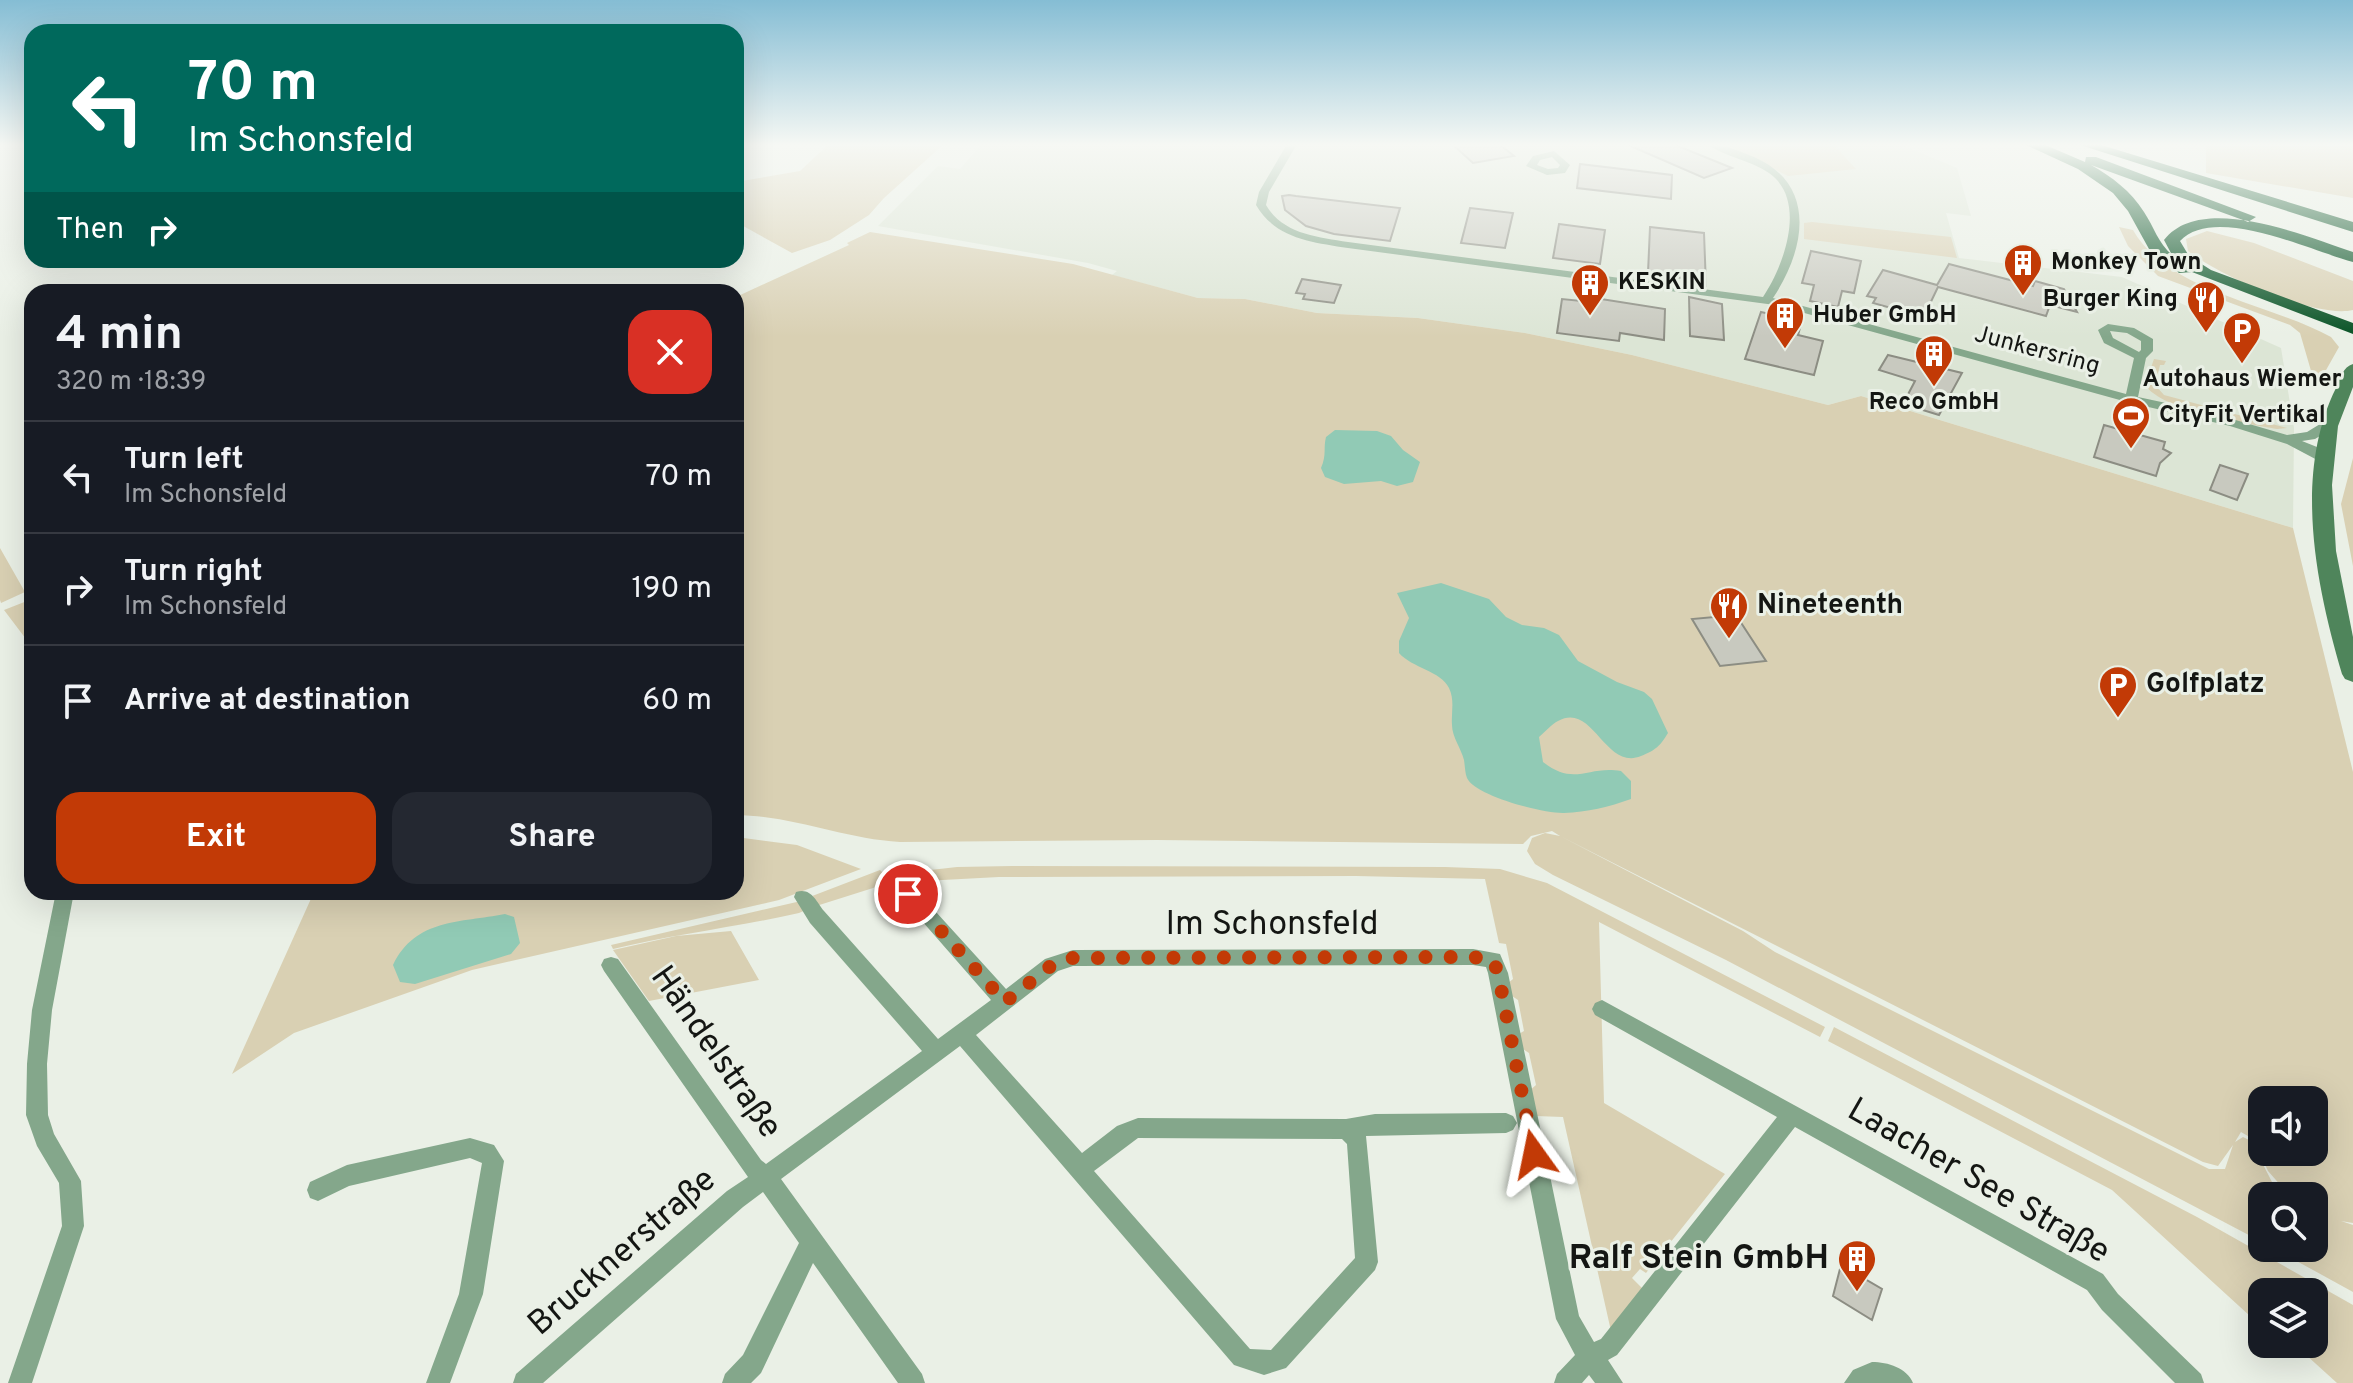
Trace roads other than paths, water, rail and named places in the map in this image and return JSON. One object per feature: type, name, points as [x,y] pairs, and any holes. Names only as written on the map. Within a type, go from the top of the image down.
[{"type":"highway","points":[[2133,209],[2156,251],[2179,267],[2215,284],[2351,332]]},
{"type":"highway","points":[[2223,209],[2353,256]]},
{"type":"highway","points":[[2245,209],[2353,248]]},
{"type":"highway","points":[[2291,209],[2353,228]]},
{"type":"highway","points":[[2351,332],[2219,280],[2193,266],[2176,252],[2172,240],[2174,235],[2200,224],[2238,225],[2268,230],[2353,256]]},
{"type":"main road","points":[[2353,369],[2330,424],[2324,514],[2338,617],[2353,674]]},
{"type":"street","name":"Junkersring","points":[[1262,209],[1270,220],[1290,232],[1328,242],[1792,306],[2274,436],[2306,446],[2326,459]]},
{"type":"street","points":[[1766,301],[1782,276],[1792,245],[1792,209]]},
{"type":"street","points":[[1782,276],[1785,299],[1792,306]]},
{"type":"street","points":[[2131,399],[2140,357]]},
{"type":"street","name":"Junkersring","points":[[2131,399],[2168,413],[2326,459]]},
{"type":"street","name":"Junkersring","points":[[2274,436],[2310,436],[2330,424]]},
{"type":"street","points":[[900,884],[1005,1002]]},
{"type":"street","points":[[803,897],[817,917],[937,1053]]},
{"type":"street","points":[[20,1383],[73,1226],[70,1181],[45,1139],[37,1115],[37,1064],[42,1010],[63,900]]},
{"type":"street","name":"Im Schonsfeld","points":[[864,1107],[1052,965],[1073,958],[1342,956],[1473,957],[1493,960],[1568,1319],[1589,1357],[1611,1383]]},
{"type":"street","name":"Händelstraße","points":[[611,965],[753,1167],[766,1177],[913,1383]]},
{"type":"street","name":"Laacher See Straße","points":[[1602,1009],[2095,1282],[2110,1302],[2192,1383]]},
{"type":"street","points":[[962,1034],[1242,1357],[1256,1363],[1268,1364],[1278,1360],[1367,1262],[1357,1139],[1346,1129]]},
{"type":"street","name":"Händelstraße","points":[[766,1177],[864,1107]]},
{"type":"street","points":[[1566,1383],[1589,1357],[1609,1347],[1792,1115]]},
{"type":"street","points":[[1081,1168],[1130,1129],[1346,1129],[1375,1124],[1506,1123]]},
{"type":"street","points":[[318,1190],[347,1176],[470,1148],[490,1156],[493,1161],[471,1294],[438,1383]]},
{"type":"street","name":"Brucknerstraße","points":[[525,1383],[735,1199],[766,1177]]},
{"type":"street","points":[[734,1383],[752,1364],[812,1241]]},
{"type":"street","points":[[1856,1383],[1863,1376],[1874,1373],[1901,1383]]},
{"type":"place","name":"Monkey Town","points":[[2023,297]]},
{"type":"place","name":"KESKIN","points":[[1590,317]]},
{"type":"place","name":"Burger King","points":[[2206,334]]},
{"type":"place","name":"Huber GmbH","points":[[1785,350]]},
{"type":"place","name":"Autohaus Wiemer","points":[[2242,365]]},
{"type":"place","name":"Reco GmbH","points":[[1934,388]]},
{"type":"place","name":"CityFit Vertikal","points":[[2131,450]]},
{"type":"place","name":"Nineteenth","points":[[1729,640]]},
{"type":"place","name":"Golfplatz","points":[[2118,719]]},
{"type":"place","name":"Ralf Stein GmbH","points":[[1857,1293]]}]
